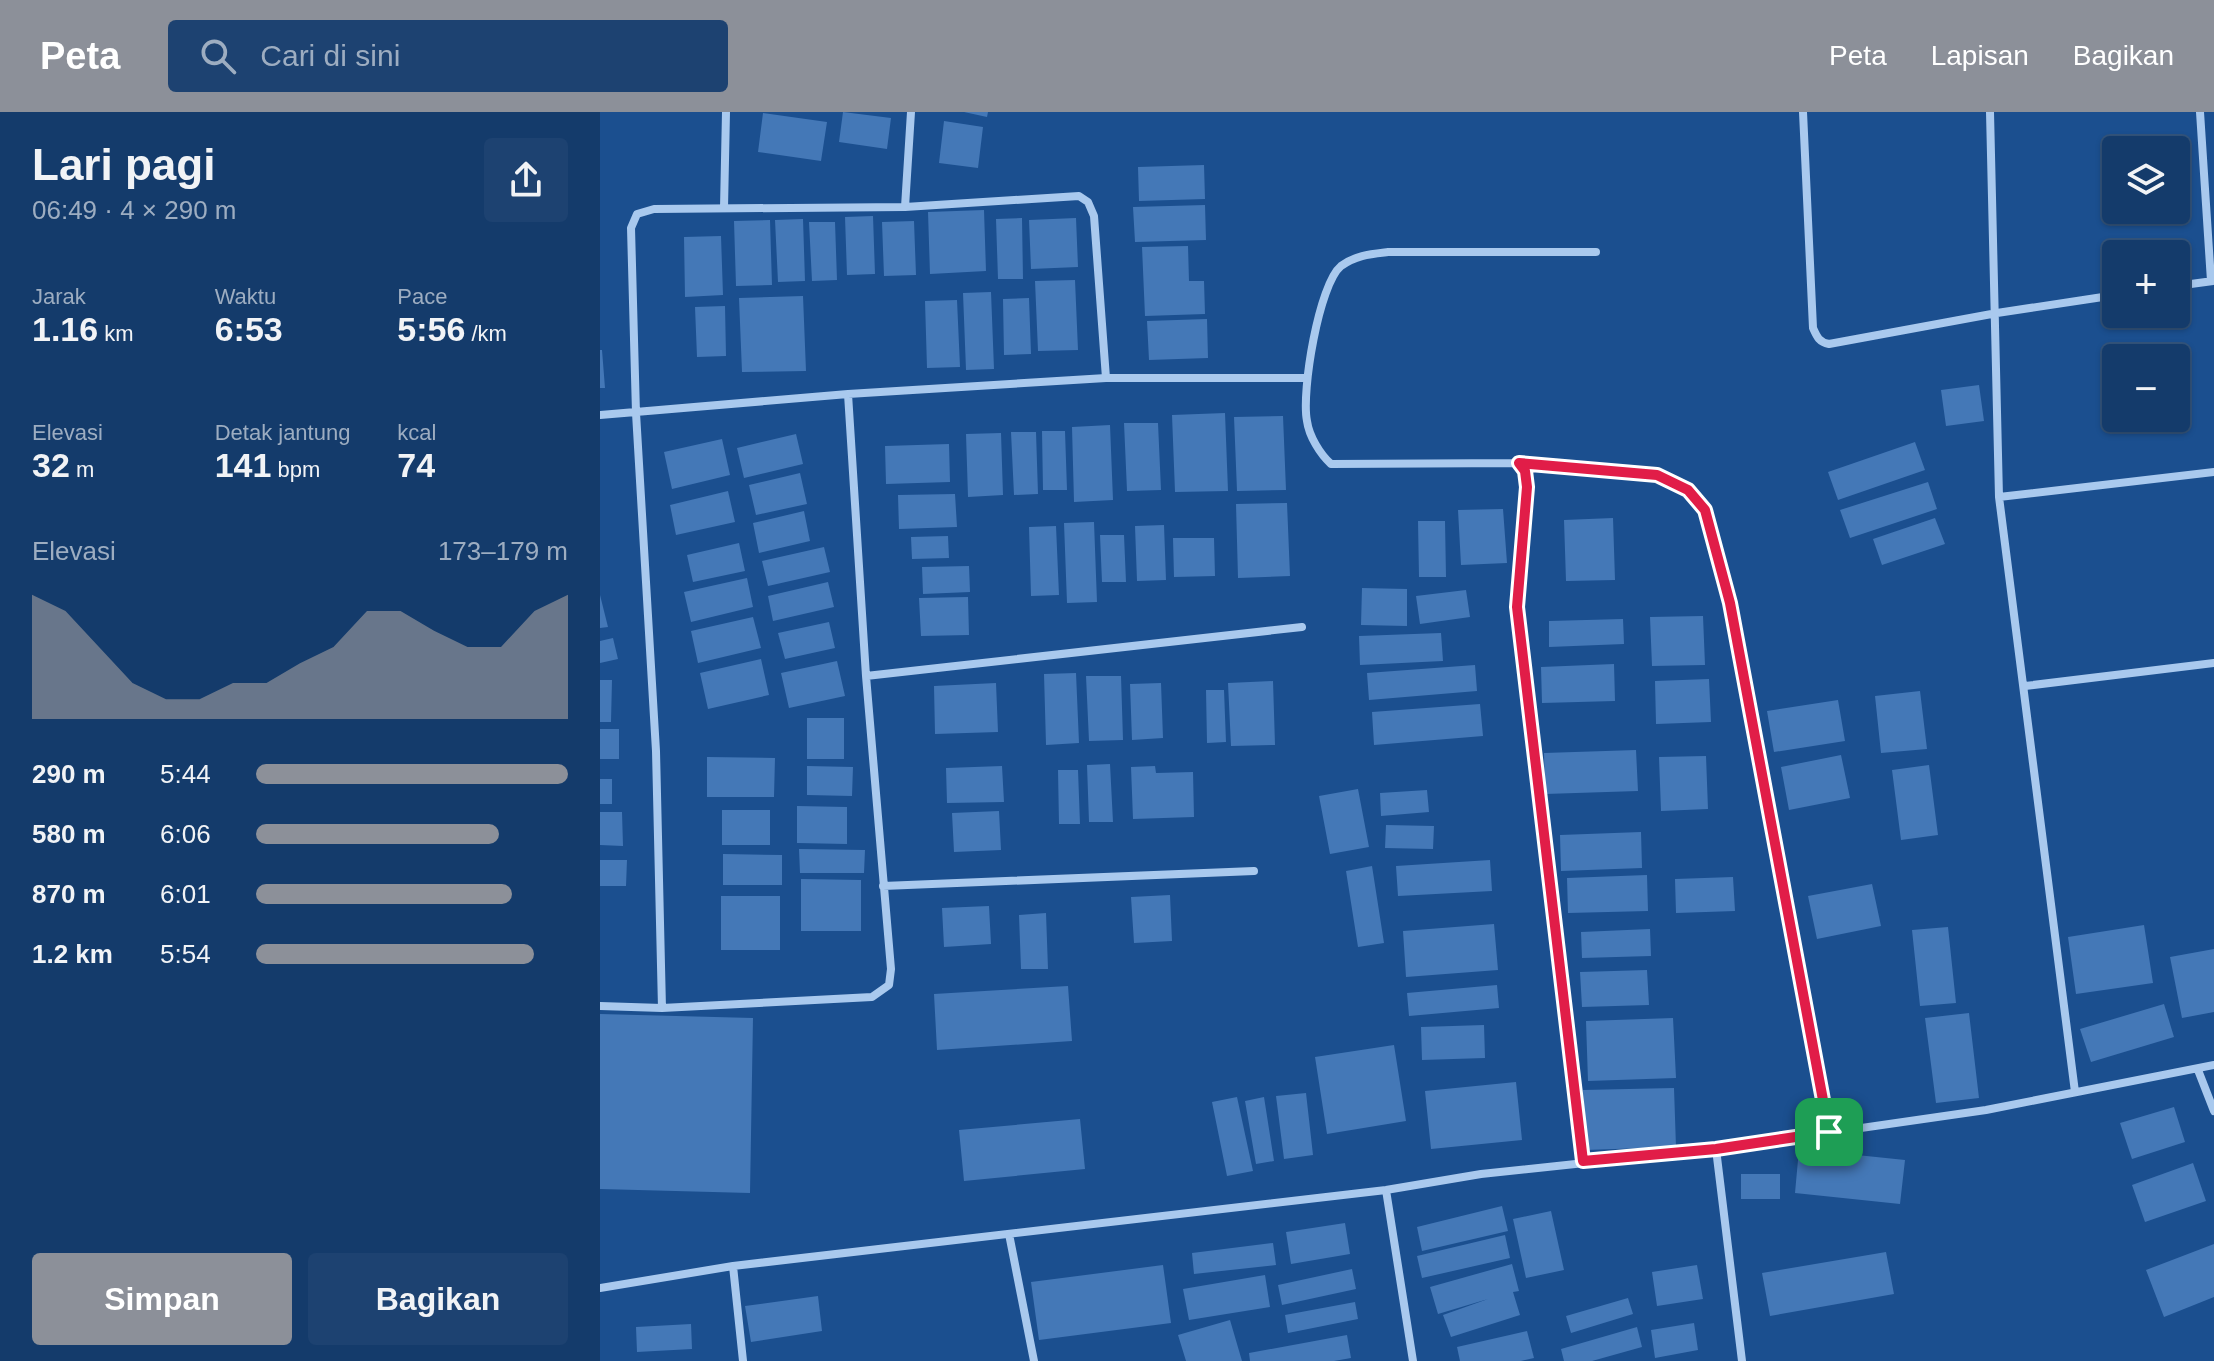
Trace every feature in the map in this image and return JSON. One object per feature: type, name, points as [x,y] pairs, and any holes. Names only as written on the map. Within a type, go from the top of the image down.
[{"type":"street","points":[[724,208],[726,112]]},
{"type":"street","points":[[905,207],[911,112]]},
{"type":"street","points":[[1803,112],[1813,328],[1817,338],[1829,344],[2102,297]]},
{"type":"street","points":[[1990,112],[1999,497],[2075,1092]]},
{"type":"street","points":[[2190,284],[2213,281],[2200,112]]},
{"type":"street","points":[[662,1008],[656,751],[636,413],[631,228],[637,214],[654,209],[905,207],[1079,196],[1088,202],[1094,216],[1106,378]]},
{"type":"street","points":[[1596,252],[1388,252],[1356,256],[1330,279],[1318,319],[1307,378],[1307,424],[1323,457],[1331,464],[1519,463],[1657,475],[1688,490],[1705,510],[1730,603],[1829,1132]]},
{"type":"street","points":[[600,415],[848,394],[1106,378],[1307,378]]},
{"type":"street","points":[[600,1006],[662,1008],[872,997],[889,985],[891,969],[866,676],[848,394]]},
{"type":"street","points":[[1519,463],[1525,471],[1527,487],[1517,607],[1583,1161]]},
{"type":"street","points":[[1999,497],[2214,472]]},
{"type":"street","points":[[866,676],[1302,627]]},
{"type":"street","points":[[2025,686],[2214,663]]},
{"type":"street","points":[[883,886],[1254,871]]},
{"type":"street","points":[[600,1288],[733,1266],[1386,1190],[1583,1161],[1716,1149],[1986,1110],[2214,1065]]},
{"type":"street","points":[[2198,1070],[2214,1111]]},
{"type":"street","points":[[1716,1149],[1742,1361]]},
{"type":"street","points":[[1386,1190],[1413,1361]]},
{"type":"street","points":[[1009,1234],[1034,1361]]},
{"type":"street","points":[[733,1266],[743,1361]]},
{"type":"building","points":[[843,112],[891,118],[887,149],[839,142]]},
{"type":"building","points":[[964,112],[988,112],[987,117]]},
{"type":"building","points":[[763,113],[827,122],[821,161],[758,152]]},
{"type":"building","points":[[944,121],[983,127],[978,168],[939,163]]},
{"type":"building","points":[[1204,165],[1205,199],[1139,201],[1138,167]]},
{"type":"building","points":[[1205,205],[1206,240],[1135,242],[1133,207]]},
{"type":"building","points":[[984,210],[986,271],[930,274],[928,212]]},
{"type":"building","points":[[873,216],[875,274],[847,275],[845,217]]},
{"type":"building","points":[[1022,218],[1023,279],[998,279],[996,219]]},
{"type":"building","points":[[1076,218],[1078,267],[1031,269],[1029,220]]},
{"type":"building","points":[[803,219],[805,281],[778,282],[775,220]]},
{"type":"building","points":[[770,220],[772,285],[736,286],[734,221]]},
{"type":"building","points":[[914,221],[916,275],[884,276],[882,222]]},
{"type":"building","points":[[809,222],[835,222],[837,280],[812,281]]},
{"type":"building","points":[[721,236],[723,295],[685,297],[684,237]]},
{"type":"building","points":[[1188,246],[1189,281],[1204,281],[1205,314],[1145,316],[1142,247]]},
{"type":"building","points":[[1075,280],[1078,350],[1038,351],[1035,281]]},
{"type":"building","points":[[991,292],[994,369],[966,370],[963,293]]},
{"type":"building","points":[[803,296],[806,371],[742,372],[739,298]]},
{"type":"building","points":[[1029,298],[1031,354],[1004,355],[1003,299]]},
{"type":"building","points":[[957,300],[960,367],[927,368],[925,301]]},
{"type":"building","points":[[725,306],[726,356],[697,357],[695,307]]},
{"type":"building","points":[[1207,319],[1208,358],[1149,360],[1147,321]]},
{"type":"building","points":[[602,350],[605,388],[600,388]]},
{"type":"building","points":[[1979,385],[1984,421],[1946,426],[1941,390]]},
{"type":"building","points":[[1225,413],[1228,491],[1175,492],[1172,415]]},
{"type":"building","points":[[1283,416],[1286,490],[1237,491],[1234,417]]},
{"type":"building","points":[[1124,423],[1158,423],[1161,490],[1127,491]]},
{"type":"building","points":[[1110,425],[1113,500],[1074,502],[1072,427]]},
{"type":"building","points":[[1042,431],[1065,431],[1067,490],[1043,490]]},
{"type":"building","points":[[1011,432],[1036,432],[1038,494],[1014,495]]},
{"type":"building","points":[[1001,433],[1003,495],[968,497],[966,434]]},
{"type":"building","points":[[796,434],[803,464],[744,478],[737,448]]},
{"type":"building","points":[[722,439],[730,475],[672,489],[664,452]]},
{"type":"building","points":[[1915,442],[1925,470],[1838,500],[1828,472]]},
{"type":"building","points":[[949,444],[950,482],[886,484],[885,446]]},
{"type":"building","points":[[800,473],[807,504],[756,515],[749,485]]},
{"type":"building","points":[[1928,482],[1937,509],[1850,538],[1840,510]]},
{"type":"building","points":[[728,491],[735,522],[676,535],[670,505]]},
{"type":"building","points":[[955,494],[957,527],[899,529],[898,495]]},
{"type":"building","points":[[1287,503],[1290,576],[1238,578],[1236,504]]},
{"type":"building","points":[[1503,509],[1507,563],[1461,565],[1458,510]]},
{"type":"building","points":[[804,511],[810,541],[759,553],[753,523]]},
{"type":"building","points":[[1613,518],[1615,580],[1566,581],[1564,520]]},
{"type":"building","points":[[1935,518],[1945,544],[1882,565],[1873,539]]},
{"type":"building","points":[[1418,521],[1445,521],[1446,577],[1419,577]]},
{"type":"building","points":[[1094,522],[1097,602],[1067,603],[1064,523]]},
{"type":"building","points":[[1164,525],[1166,580],[1137,581],[1135,526]]},
{"type":"building","points":[[1056,526],[1059,595],[1031,596],[1029,527]]},
{"type":"building","points":[[1100,535],[1124,535],[1126,582],[1102,582]]},
{"type":"building","points":[[948,536],[949,558],[912,559],[911,537]]},
{"type":"building","points":[[1173,538],[1214,538],[1215,576],[1174,577]]},
{"type":"building","points":[[739,543],[745,571],[693,582],[687,555]]},
{"type":"building","points":[[824,547],[830,572],[768,586],[762,561]]},
{"type":"building","points":[[969,566],[970,592],[923,594],[922,567]]},
{"type":"building","points":[[747,578],[753,607],[691,622],[684,592]]},
{"type":"building","points":[[828,582],[834,607],[773,621],[768,596]]},
{"type":"building","points":[[1362,588],[1407,589],[1407,626],[1361,625]]},
{"type":"building","points":[[1466,590],[1470,617],[1420,624],[1416,596]]},
{"type":"building","points":[[600,595],[608,627],[600,628]]},
{"type":"building","points":[[968,597],[969,635],[921,636],[919,598]]},
{"type":"building","points":[[1703,616],[1705,665],[1652,666],[1650,617]]},
{"type":"building","points":[[753,617],[761,648],[698,663],[691,631]]},
{"type":"building","points":[[1623,619],[1624,644],[1549,647],[1549,621]]},
{"type":"building","points":[[829,622],[835,648],[785,659],[778,633]]},
{"type":"building","points":[[1441,633],[1443,661],[1360,665],[1359,636]]},
{"type":"building","points":[[613,638],[618,659],[600,663],[600,641]]},
{"type":"building","points":[[761,659],[769,695],[708,709],[700,673]]},
{"type":"building","points":[[837,661],[845,696],[789,708],[781,673]]},
{"type":"building","points":[[1614,664],[1615,701],[1542,703],[1541,667]]},
{"type":"building","points":[[1475,665],[1477,691],[1369,700],[1367,673]]},
{"type":"building","points":[[1076,673],[1079,743],[1046,745],[1044,674]]},
{"type":"building","points":[[1086,676],[1121,676],[1123,740],[1089,741]]},
{"type":"building","points":[[1709,679],[1711,722],[1656,724],[1655,681]]},
{"type":"building","points":[[600,680],[612,680],[611,722],[600,722]]},
{"type":"building","points":[[1273,681],[1275,745],[1231,746],[1228,683]]},
{"type":"building","points":[[996,683],[998,732],[935,734],[934,686]]},
{"type":"building","points":[[1161,683],[1163,738],[1132,740],[1130,684]]},
{"type":"building","points":[[1206,690],[1224,690],[1226,742],[1207,743]]},
{"type":"building","points":[[1920,691],[1927,749],[1881,753],[1875,696]]},
{"type":"building","points":[[1838,700],[1845,741],[1774,752],[1767,711]]},
{"type":"building","points":[[1480,704],[1483,736],[1374,745],[1372,712]]},
{"type":"building","points":[[807,718],[844,718],[844,759],[807,759]]},
{"type":"building","points":[[600,729],[619,729],[619,759],[600,759]]},
{"type":"building","points":[[1636,750],[1638,791],[1545,794],[1544,753]]},
{"type":"building","points":[[1841,755],[1850,798],[1789,810],[1781,767]]},
{"type":"building","points":[[1706,756],[1708,809],[1661,811],[1659,757]]},
{"type":"building","points":[[707,757],[775,758],[774,797],[707,797]]},
{"type":"building","points":[[1110,764],[1113,822],[1089,822],[1087,765]]},
{"type":"building","points":[[1929,765],[1938,835],[1901,840],[1892,770]]},
{"type":"building","points":[[807,766],[853,767],[852,796],[807,795]]},
{"type":"building","points":[[1002,766],[1004,802],[947,803],[946,768]]},
{"type":"building","points":[[1155,766],[1156,773],[1193,772],[1194,817],[1133,819],[1131,767]]},
{"type":"building","points":[[1058,770],[1078,770],[1080,824],[1059,824]]},
{"type":"building","points":[[600,779],[612,779],[612,804],[600,804]]},
{"type":"building","points":[[1358,789],[1369,847],[1330,854],[1319,796]]},
{"type":"building","points":[[1427,790],[1429,812],[1381,816],[1380,793]]},
{"type":"building","points":[[797,806],[847,807],[847,844],[797,843]]},
{"type":"building","points":[[722,810],[770,810],[770,845],[722,845]]},
{"type":"building","points":[[999,811],[1001,850],[954,852],[952,813]]},
{"type":"building","points":[[600,812],[622,812],[623,846],[600,845]]},
{"type":"building","points":[[1386,825],[1434,826],[1433,849],[1385,848]]},
{"type":"building","points":[[1641,832],[1642,868],[1561,871],[1560,835]]},
{"type":"building","points":[[799,849],[865,850],[864,873],[800,873]]},
{"type":"building","points":[[723,854],[782,855],[782,885],[723,885]]},
{"type":"building","points":[[600,860],[627,860],[626,886],[600,886]]},
{"type":"building","points":[[1490,860],[1492,891],[1398,896],[1396,866]]},
{"type":"building","points":[[1372,866],[1384,943],[1358,947],[1346,871]]},
{"type":"building","points":[[1647,875],[1648,911],[1568,913],[1567,878]]},
{"type":"building","points":[[1733,877],[1735,911],[1676,913],[1675,879]]},
{"type":"building","points":[[801,879],[861,880],[861,931],[801,931]]},
{"type":"building","points":[[1872,884],[1881,926],[1817,939],[1808,896]]},
{"type":"building","points":[[1170,895],[1172,941],[1134,943],[1131,897]]},
{"type":"building","points":[[721,896],[780,896],[780,950],[721,950]]},
{"type":"building","points":[[989,906],[991,944],[944,947],[942,908]]},
{"type":"building","points":[[1046,913],[1048,969],[1021,969],[1019,915]]},
{"type":"building","points":[[1494,924],[1498,970],[1406,977],[1403,931]]},
{"type":"building","points":[[2144,925],[2153,983],[2076,994],[2068,937]]},
{"type":"building","points":[[1948,927],[1956,1003],[1920,1006],[1912,930]]},
{"type":"building","points":[[1650,929],[1651,956],[1582,958],[1581,932]]},
{"type":"building","points":[[2214,949],[2214,1012],[2182,1018],[2170,957]]},
{"type":"building","points":[[1647,970],[1649,1005],[1582,1007],[1580,972]]},
{"type":"building","points":[[1497,985],[1499,1008],[1409,1016],[1407,993]]},
{"type":"building","points":[[1068,986],[1072,1041],[937,1050],[934,994]]},
{"type":"building","points":[[2164,1004],[2174,1037],[2091,1062],[2080,1029]]},
{"type":"building","points":[[1969,1013],[1979,1098],[1936,1103],[1925,1018]]},
{"type":"building","points":[[600,1014],[753,1018],[750,1193],[600,1189]]},
{"type":"building","points":[[1673,1018],[1676,1078],[1588,1081],[1586,1021]]},
{"type":"building","points":[[1484,1025],[1485,1058],[1422,1060],[1421,1027]]},
{"type":"building","points":[[1394,1045],[1406,1121],[1327,1134],[1315,1057]]},
{"type":"building","points":[[1516,1082],[1522,1140],[1431,1149],[1425,1091]]},
{"type":"building","points":[[1674,1088],[1676,1147],[1585,1150],[1583,1090]]},
{"type":"building","points":[[1306,1093],[1313,1155],[1284,1159],[1276,1096]]},
{"type":"building","points":[[1237,1097],[1253,1171],[1227,1176],[1212,1102]]},
{"type":"building","points":[[1264,1097],[1274,1161],[1256,1164],[1245,1101]]},
{"type":"building","points":[[2174,1107],[2185,1142],[2132,1159],[2120,1123]]},
{"type":"building","points":[[1080,1119],[1085,1169],[964,1181],[959,1130]]},
{"type":"building","points":[[1799,1149],[1905,1160],[1900,1204],[1795,1193]]},
{"type":"building","points":[[2193,1163],[2206,1201],[2145,1222],[2132,1185]]},
{"type":"building","points":[[1741,1174],[1780,1174],[1780,1199],[1741,1199]]},
{"type":"building","points":[[1502,1206],[1508,1231],[1422,1251],[1417,1227]]},
{"type":"building","points":[[1551,1211],[1564,1270],[1526,1278],[1513,1219]]},
{"type":"building","points":[[1345,1223],[1350,1254],[1291,1264],[1286,1232]]},
{"type":"building","points":[[1505,1235],[1510,1258],[1422,1278],[1417,1256]]},
{"type":"building","points":[[1273,1243],[1276,1265],[1194,1274],[1192,1253]]},
{"type":"building","points":[[2214,1244],[2214,1297],[2164,1317],[2146,1270]]},
{"type":"building","points":[[1886,1252],[1894,1294],[1770,1316],[1762,1273]]},
{"type":"building","points":[[1512,1264],[1519,1291],[1513,1292],[1520,1315],[1451,1337],[1443,1315],[1488,1299],[1438,1314],[1430,1287]]},
{"type":"building","points":[[1163,1265],[1171,1323],[1039,1340],[1031,1282]]},
{"type":"building","points":[[1697,1265],[1703,1299],[1657,1306],[1652,1272]]},
{"type":"building","points":[[1352,1269],[1356,1289],[1282,1305],[1278,1285]]},
{"type":"building","points":[[1265,1275],[1270,1307],[1189,1320],[1183,1289]]},
{"type":"building","points":[[818,1296],[822,1331],[751,1342],[745,1306]]},
{"type":"building","points":[[1628,1298],[1633,1314],[1571,1333],[1566,1316]]},
{"type":"building","points":[[1355,1302],[1358,1319],[1288,1333],[1285,1315]]},
{"type":"building","points":[[1230,1320],[1242,1361],[1186,1361],[1178,1335]]},
{"type":"building","points":[[1694,1323],[1698,1350],[1655,1358],[1651,1330]]},
{"type":"building","points":[[691,1324],[692,1349],[637,1352],[636,1327]]},
{"type":"building","points":[[1637,1327],[1642,1347],[1592,1361],[1564,1361],[1561,1349]]},
{"type":"building","points":[[1527,1331],[1534,1358],[1521,1361],[1460,1361],[1457,1347]]},
{"type":"building","points":[[1347,1335],[1351,1358],[1334,1361],[1250,1361],[1249,1353]]},
{"type":"route","points":[[1519,463],[1657,475],[1688,490],[1705,510],[1730,603],[1829,1132],[1716,1149],[1583,1161],[1517,607],[1527,487],[1525,471],[1519,463]]}]
